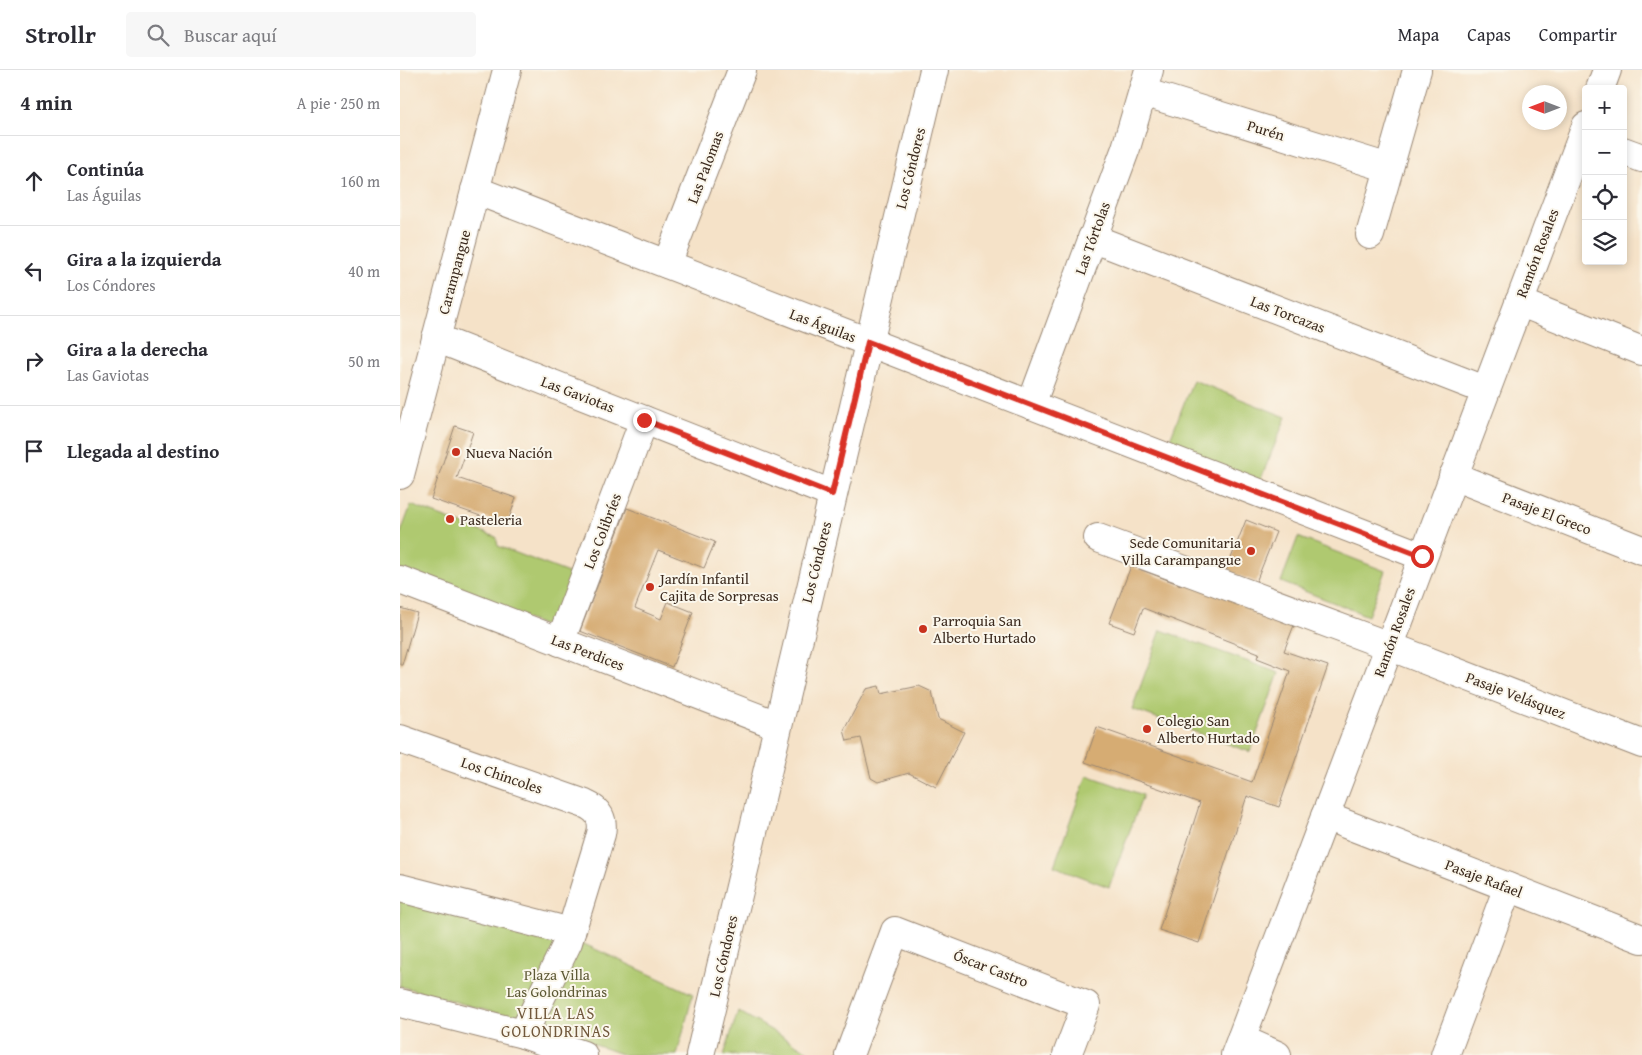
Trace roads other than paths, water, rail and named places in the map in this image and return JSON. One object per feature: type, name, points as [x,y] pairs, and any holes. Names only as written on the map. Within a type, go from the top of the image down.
[{"type":"street","name":"Carampangue","points":[[400,475],[506,70]]},
{"type":"street","name":"Las Palomas","points":[[667,264],[742,70]]},
{"type":"street","name":"Los Cóndores","points":[[700,1055],[934,70]]},
{"type":"street","points":[[1370,235],[1417,70]]},
{"type":"street","points":[[1601,85],[1607,70]]},
{"type":"street","name":"Purén","points":[[1146,81],[1389,168]]},
{"type":"street","name":"Las Tórtolas","points":[[1031,405],[1126,148],[1146,81]]},
{"type":"street","name":"Ramón Rosales","points":[[1238,1047],[1485,390],[1582,141]]},
{"type":"street","points":[[1627,152],[1642,158]]},
{"type":"street","name":"Las Águilas","points":[[475,190],[1422,556]]},
{"type":"street","name":"Las Torcazas","points":[[1092,238],[1485,390]]},
{"type":"street","points":[[1519,302],[1642,351]]},
{"type":"street","name":"Las Gaviotas","points":[[436,338],[832,494]]},
{"type":"street","name":"Los Colibríes","points":[[560,642],[644,420]]},
{"type":"street","name":"Pasaje El Greco","points":[[1453,476],[1642,550]]},
{"type":"street","name":"Pasaje Velásquez","points":[[1098,538],[1389,646],[1642,744]]},
{"type":"street","name":"Las Perdices","points":[[400,580],[777,725]]},
{"type":"street","name":"Los Chincoles","points":[[400,739],[586,804],[600,815],[602,821],[601,834],[571,932]]},
{"type":"street","name":"Pasaje Rafael","points":[[1325,816],[1642,939]]},
{"type":"street","points":[[1445,1055],[1508,887]]},
{"type":"street","points":[[400,888],[571,932],[523,1034]]},
{"type":"street","name":"Óscar Castro","points":[[849,1055],[895,931],[1086,1005],[1067,1055]]},
{"type":"street","points":[[400,1003],[523,1034],[549,1049],[583,1055]]},
{"type":"street","points":[[1238,1047],[1277,1055]]},
{"type":"place","name":"Nueva Nación","points":[[456,452]]},
{"type":"place","name":"Pasteleria","points":[[450,519]]},
{"type":"place","name":"Sede Comunitaria Villa Carampangue","points":[[1251,551]]},
{"type":"place","name":"Jardín Infantil Cajita de Sorpresas","points":[[650,587]]},
{"type":"place","name":"Parroquia San Alberto Hurtado","points":[[923,629]]},
{"type":"place","name":"Colegio San Alberto Hurtado","points":[[1147,729]]},
{"type":"district","name":"VILLA LAS GOLONDRINAS","points":[[556,1022]]},
{"type":"park label","name":"Plaza Villa Las Golondrinas","points":[[557,982]]}]
